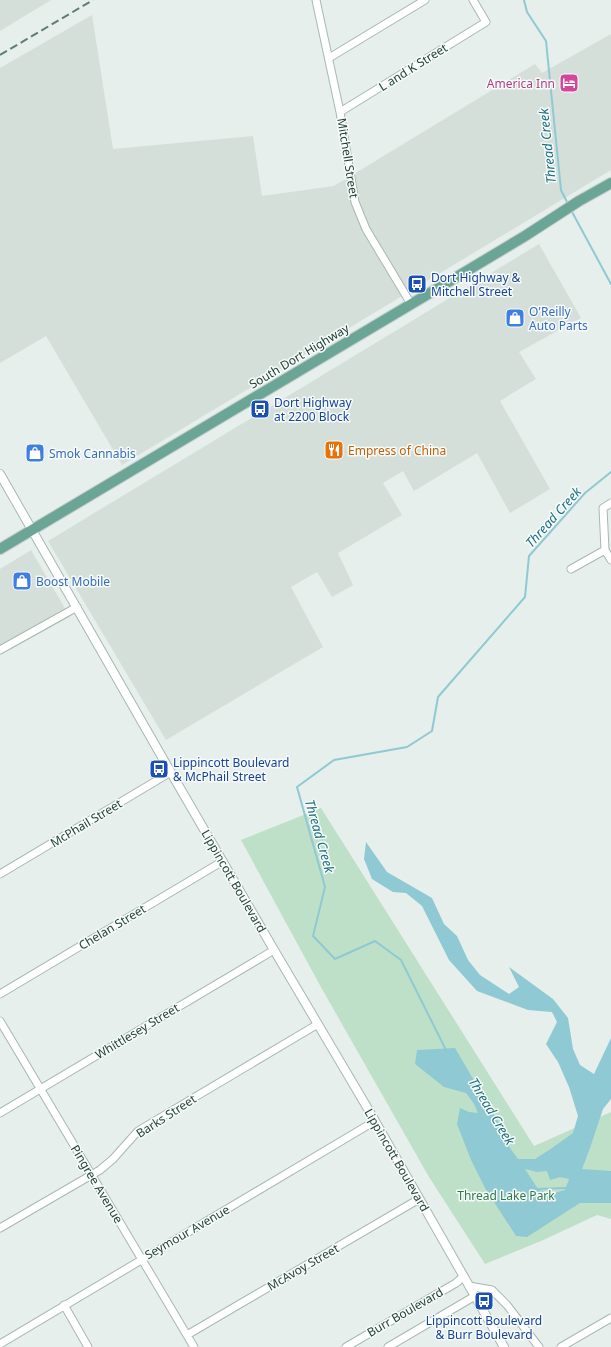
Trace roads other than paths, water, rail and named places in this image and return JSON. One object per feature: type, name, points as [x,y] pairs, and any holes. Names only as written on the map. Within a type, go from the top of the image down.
[{"type":"main road","name":"South Dort Highway","points":[[0,549],[525,236],[553,217],[611,183]]},
{"type":"street","points":[[329,58],[425,0]]},
{"type":"street","name":"L and K Street","points":[[340,112],[486,22],[473,0]]},
{"type":"street","name":"Mitchell Street","points":[[318,1],[340,112],[355,202],[366,230],[411,304]]},
{"type":"street","name":"Lippincott Boulevard","points":[[0,474],[274,950],[375,1121],[504,1347]]},
{"type":"street","points":[[611,503],[603,508],[605,550],[611,560]]},
{"type":"street","points":[[571,569],[605,550]]},
{"type":"street","points":[[0,650],[76,607]]},
{"type":"street","name":"McPhail Street","points":[[0,874],[171,772]]},
{"type":"street","name":"Chelan Street","points":[[0,994],[223,861]]},
{"type":"street","name":"Whittlesey Street","points":[[0,1113],[274,950]]},
{"type":"street","name":"Pingree Avenue","points":[[0,1021],[194,1347]]},
{"type":"street","name":"Barks Street","points":[[0,1228],[100,1170],[113,1159],[138,1131],[318,1024]]},
{"type":"street","name":"Seymour Avenue","points":[[0,1344],[142,1258],[375,1121]]},
{"type":"street","name":"McAvoy Street","points":[[187,1335],[419,1199]]},
{"type":"street","name":"Burr Boulevard","points":[[346,1347],[456,1283],[464,1276]]},
{"type":"street","points":[[469,1286],[492,1290],[507,1305],[539,1347]]},
{"type":"street","name":"Burr Boulevard","points":[[388,1347],[475,1296]]},
{"type":"street","points":[[64,1306],[88,1347]]},
{"type":"street","points":[[561,1347],[611,1318]]},
{"type":"water","points":[[366,842],[387,872],[432,898],[444,924],[457,936],[468,960],[480,975],[509,994],[519,987],[509,967],[553,999],[568,1018],[573,1049],[580,1065],[594,1074],[611,1038],[611,1099],[603,1109],[582,1169],[611,1171],[611,1203],[580,1203],[527,1237],[516,1236],[485,1188],[471,1160],[457,1124],[460,1108],[469,1112],[478,1113],[474,1104],[466,1093],[444,1087],[415,1064],[417,1050],[455,1048],[500,1125],[510,1148],[518,1159],[535,1159],[573,1133],[578,1116],[569,1087],[558,1062],[546,1044],[557,1022],[552,1012],[528,1010],[477,991],[449,960],[422,906],[406,893],[393,892],[372,879],[364,859]],"holes":[[[525,1169],[537,1172],[547,1171],[550,1180],[560,1177],[569,1179],[565,1190],[550,1194],[538,1189]]]},
{"type":"waterway","name":"Thread Creek","points":[[524,0],[527,12],[546,41],[561,190],[568,204]]},
{"type":"waterway","name":"Thread Creek","points":[[571,210],[611,284]]},
{"type":"waterway","name":"Thread Creek","points":[[446,1050],[401,960],[375,941],[335,959],[313,936],[325,887],[297,787],[334,760],[407,747],[432,731],[438,697],[525,597],[529,556],[585,493],[611,472]]},
{"type":"waterway","name":"Thread Creek","points":[[535,1189],[567,1188]]},
{"type":"railway","points":[[0,55],[93,0]]},
{"type":"place","name":"America Inn","points":[[569,83]]},
{"type":"place","name":"Dort Highway & Mitchell Street","points":[[417,284]]},
{"type":"place","name":"O'Reilly Auto Parts","points":[[515,318]]},
{"type":"place","name":"Dort Highway at 2200 Block","points":[[260,409]]},
{"type":"place","name":"Empress of China","points":[[334,450]]},
{"type":"place","name":"Smok Cannabis","points":[[35,453]]},
{"type":"place","name":"Boost Mobile","points":[[22,581]]},
{"type":"place","name":"Lippincott Boulevard & McPhail Street","points":[[159,769]]},
{"type":"place","name":"Lippincott Boulevard & Burr Boulevard","points":[[484,1301]]},
{"type":"park label","name":"Thread Lake Park","points":[[506,1195]]}]
